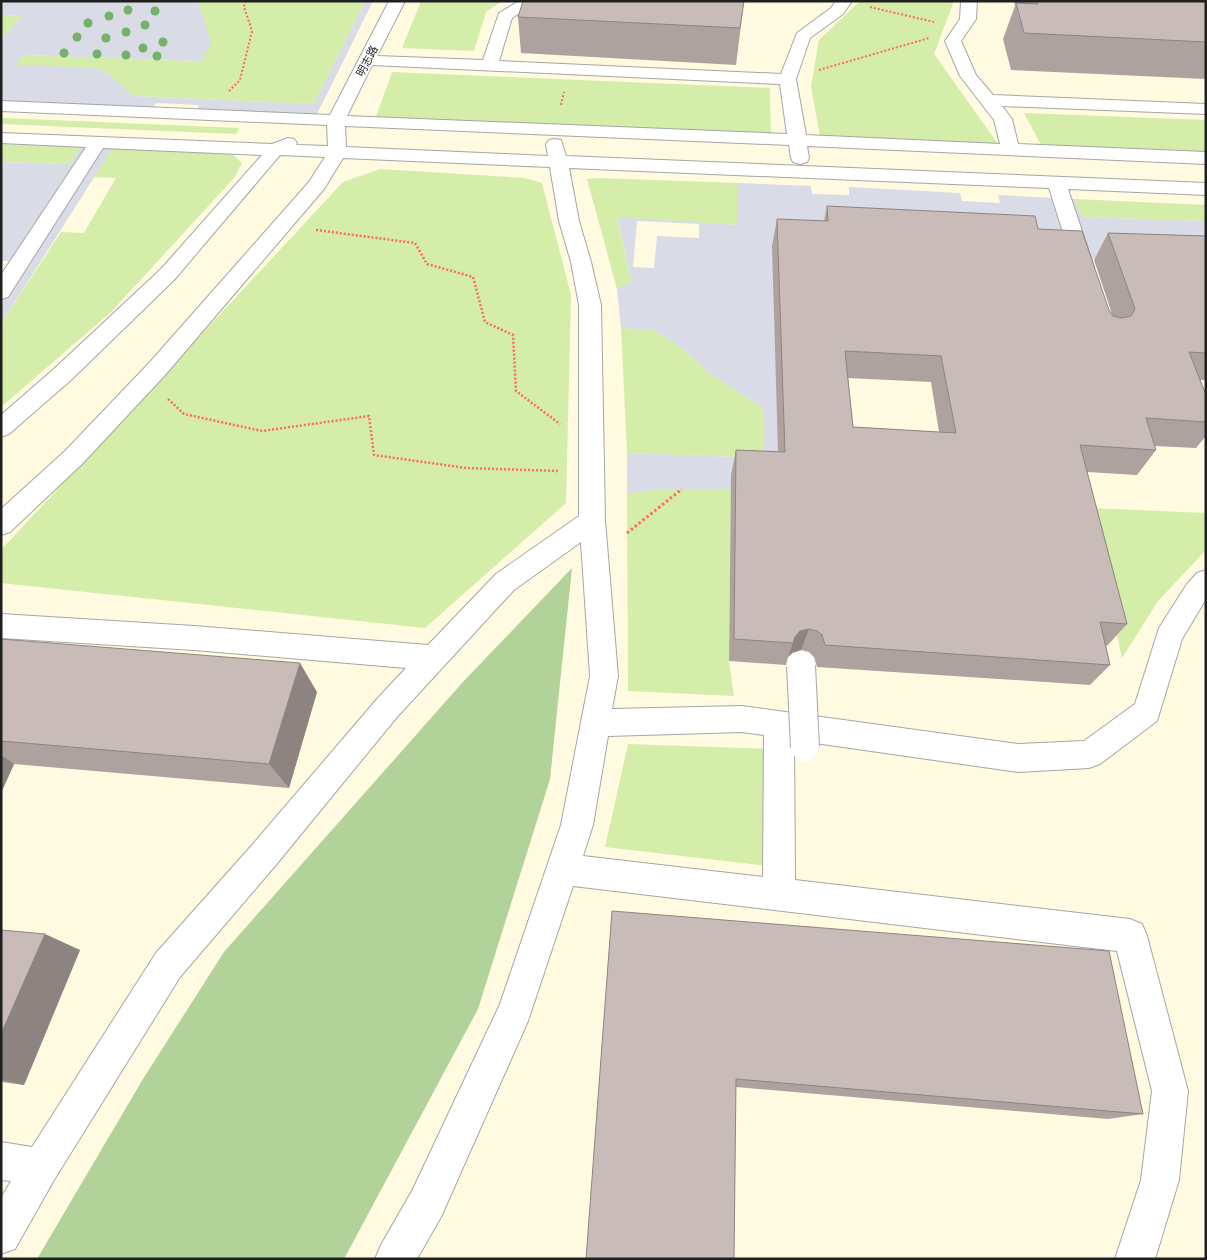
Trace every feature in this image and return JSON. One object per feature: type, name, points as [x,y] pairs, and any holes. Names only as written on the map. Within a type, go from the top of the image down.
[{"type":"street","name":"明志路","points":[[336,120],[397,1]]},
{"type":"street","points":[[489,66],[505,16],[530,1]]},
{"type":"street","points":[[803,172],[788,80],[803,36],[837,11],[844,1]]},
{"type":"street","points":[[969,1],[968,19],[953,41],[968,76],[1003,119],[1010,149]]},
{"type":"street","points":[[366,60],[788,80]]},
{"type":"street","points":[[987,100],[1206,109]]},
{"type":"street","points":[[1,106],[1206,158]]},
{"type":"street","points":[[1,428],[63,374],[168,274],[247,184],[274,150],[336,120]]},
{"type":"street","points":[[1,524],[74,457],[148,379],[317,184],[337,152],[336,120]]},
{"type":"street","points":[[395,1259],[427,1203],[516,1008],[577,824],[604,676],[592,520],[590,305],[581,262],[569,221],[553,130]]},
{"type":"street","points":[[1,138],[1206,189]]},
{"type":"street","points":[[1,292],[98,142]]},
{"type":"street","points":[[1057,183],[1090,285]]},
{"type":"street","points":[[1,1235],[41,1167],[168,965],[264,855],[387,708],[433,658],[506,582],[592,520]]},
{"type":"street","points":[[595,723],[742,719],[1018,758],[1089,754],[1147,712],[1168,636],[1196,592],[1206,582]]},
{"type":"street","points":[[1,626],[204,639],[433,658]]},
{"type":"street","points":[[801,666],[805,747]]},
{"type":"street","points":[[778,894],[779,725]]},
{"type":"street","points":[[562,869],[1130,936],[1170,1091],[1160,1180],[1135,1259]]},
{"type":"street","points":[[1,1161],[41,1167]]},
{"type":"path","points":[[208,115],[240,80],[252,32],[244,7],[245,1]]},
{"type":"path","points":[[866,6],[961,29]]},
{"type":"path","points":[[788,80],[961,29]]},
{"type":"path","points":[[553,130],[564,91],[560,69]]},
{"type":"path","points":[[283,225],[415,243],[427,264],[473,277],[485,322],[513,334],[516,391],[592,460]]},
{"type":"path","points":[[148,379],[184,414],[262,431],[369,416],[374,455],[466,468],[592,460]]},
{"type":"path","points":[[595,558],[682,489]]},
{"type":"shaded area","points":[[1,1],[1206,1],[1206,1259],[1,1259]]},
{"type":"shaded area","points":[[1,1],[198,1],[211,43],[202,61],[23,55],[15,65],[94,68],[106,72],[134,96],[314,104],[365,1],[373,1],[317,114],[197,110],[199,105],[156,103],[152,109],[1,102],[1,40],[22,16],[1,15]]},
{"type":"shaded area","points":[[81,147],[112,149],[1,324],[1,273],[9,261],[1,261],[1,162],[70,164]]},
{"type":"shaded area","points":[[738,183],[811,186],[812,194],[849,195],[849,187],[960,193],[962,201],[1000,203],[998,195],[1074,199],[1082,217],[1206,221],[1206,263],[1026,256],[821,234],[779,478],[731,475],[731,489],[662,489],[627,493],[627,453],[764,458],[764,409],[708,372],[678,345],[653,330],[621,328],[617,289],[632,282],[617,217],[737,225]],"holes":[[[637,221],[699,224],[699,238],[657,236],[654,268],[633,267]]]},
{"type":"green space","points":[[198,1],[365,1],[314,104],[134,96],[106,72],[14,65],[23,55],[202,61]]},
{"type":"green space","points":[[421,1],[502,1],[486,12],[474,51],[402,48]]},
{"type":"green space","points":[[860,1],[954,1],[934,54],[998,144],[820,137],[811,87],[819,40]]},
{"type":"green space","points":[[1,15],[22,16],[1,40]]},
{"type":"green space","points":[[392,72],[770,88],[771,136],[374,122]]},
{"type":"green space","points":[[1024,113],[1206,120],[1206,152],[1041,145]]},
{"type":"green space","points":[[3,118],[239,128],[236,134],[1,124]]},
{"type":"green space","points":[[1,144],[81,147],[70,164],[1,162]]},
{"type":"green space","points":[[112,149],[231,153],[242,163],[234,178],[111,312],[1,407],[1,324],[61,232],[84,233],[116,178],[94,177]]},
{"type":"green space","points":[[380,169],[525,178],[542,183],[571,295],[566,503],[425,628],[1,583],[1,550],[343,182]]},
{"type":"green space","points":[[587,179],[738,183],[738,225],[617,218],[632,282],[617,289]]},
{"type":"green space","points":[[1074,199],[1206,205],[1206,221],[1082,217]]},
{"type":"green space","points":[[621,328],[653,330],[678,345],[708,372],[764,409],[764,458],[627,453]]},
{"type":"green space","points":[[662,489],[731,489],[729,661],[734,696],[628,691],[627,493]]},
{"type":"green space","points":[[1090,508],[1206,513],[1206,550],[1158,601],[1122,658]]},
{"type":"green space","points":[[572,568],[550,779],[478,1009],[344,1259],[37,1259],[143,1079],[224,952],[462,683]]},
{"type":"green space","points":[[628,744],[771,749],[769,866],[605,847]]},
{"type":"building","points":[[523,1],[744,1],[740,28],[518,17]]},
{"type":"building","points":[[1037,1],[1206,1],[1206,42],[1024,33],[1016,3],[1038,4]]},
{"type":"building","points":[[827,206],[1035,216],[1038,229],[1082,231],[1109,310],[1113,316],[1121,318],[1131,316],[1135,309],[1108,233],[1206,236],[1206,353],[1189,352],[1206,395],[1206,422],[1146,418],[1156,450],[1080,445],[1127,624],[1100,622],[1110,665],[825,645],[822,635],[817,631],[809,629],[800,631],[793,643],[734,639],[736,450],[785,452],[777,219],[828,221]],"holes":[[[845,351],[941,356],[956,433],[853,427]]]},
{"type":"building","points":[[1,639],[300,663],[269,764],[1,741]]},
{"type":"building","points":[[612,911],[1109,951],[1143,1114],[736,1079],[734,1259],[586,1259]]},
{"type":"building","points":[[1,930],[45,934],[1,1034]]}]
